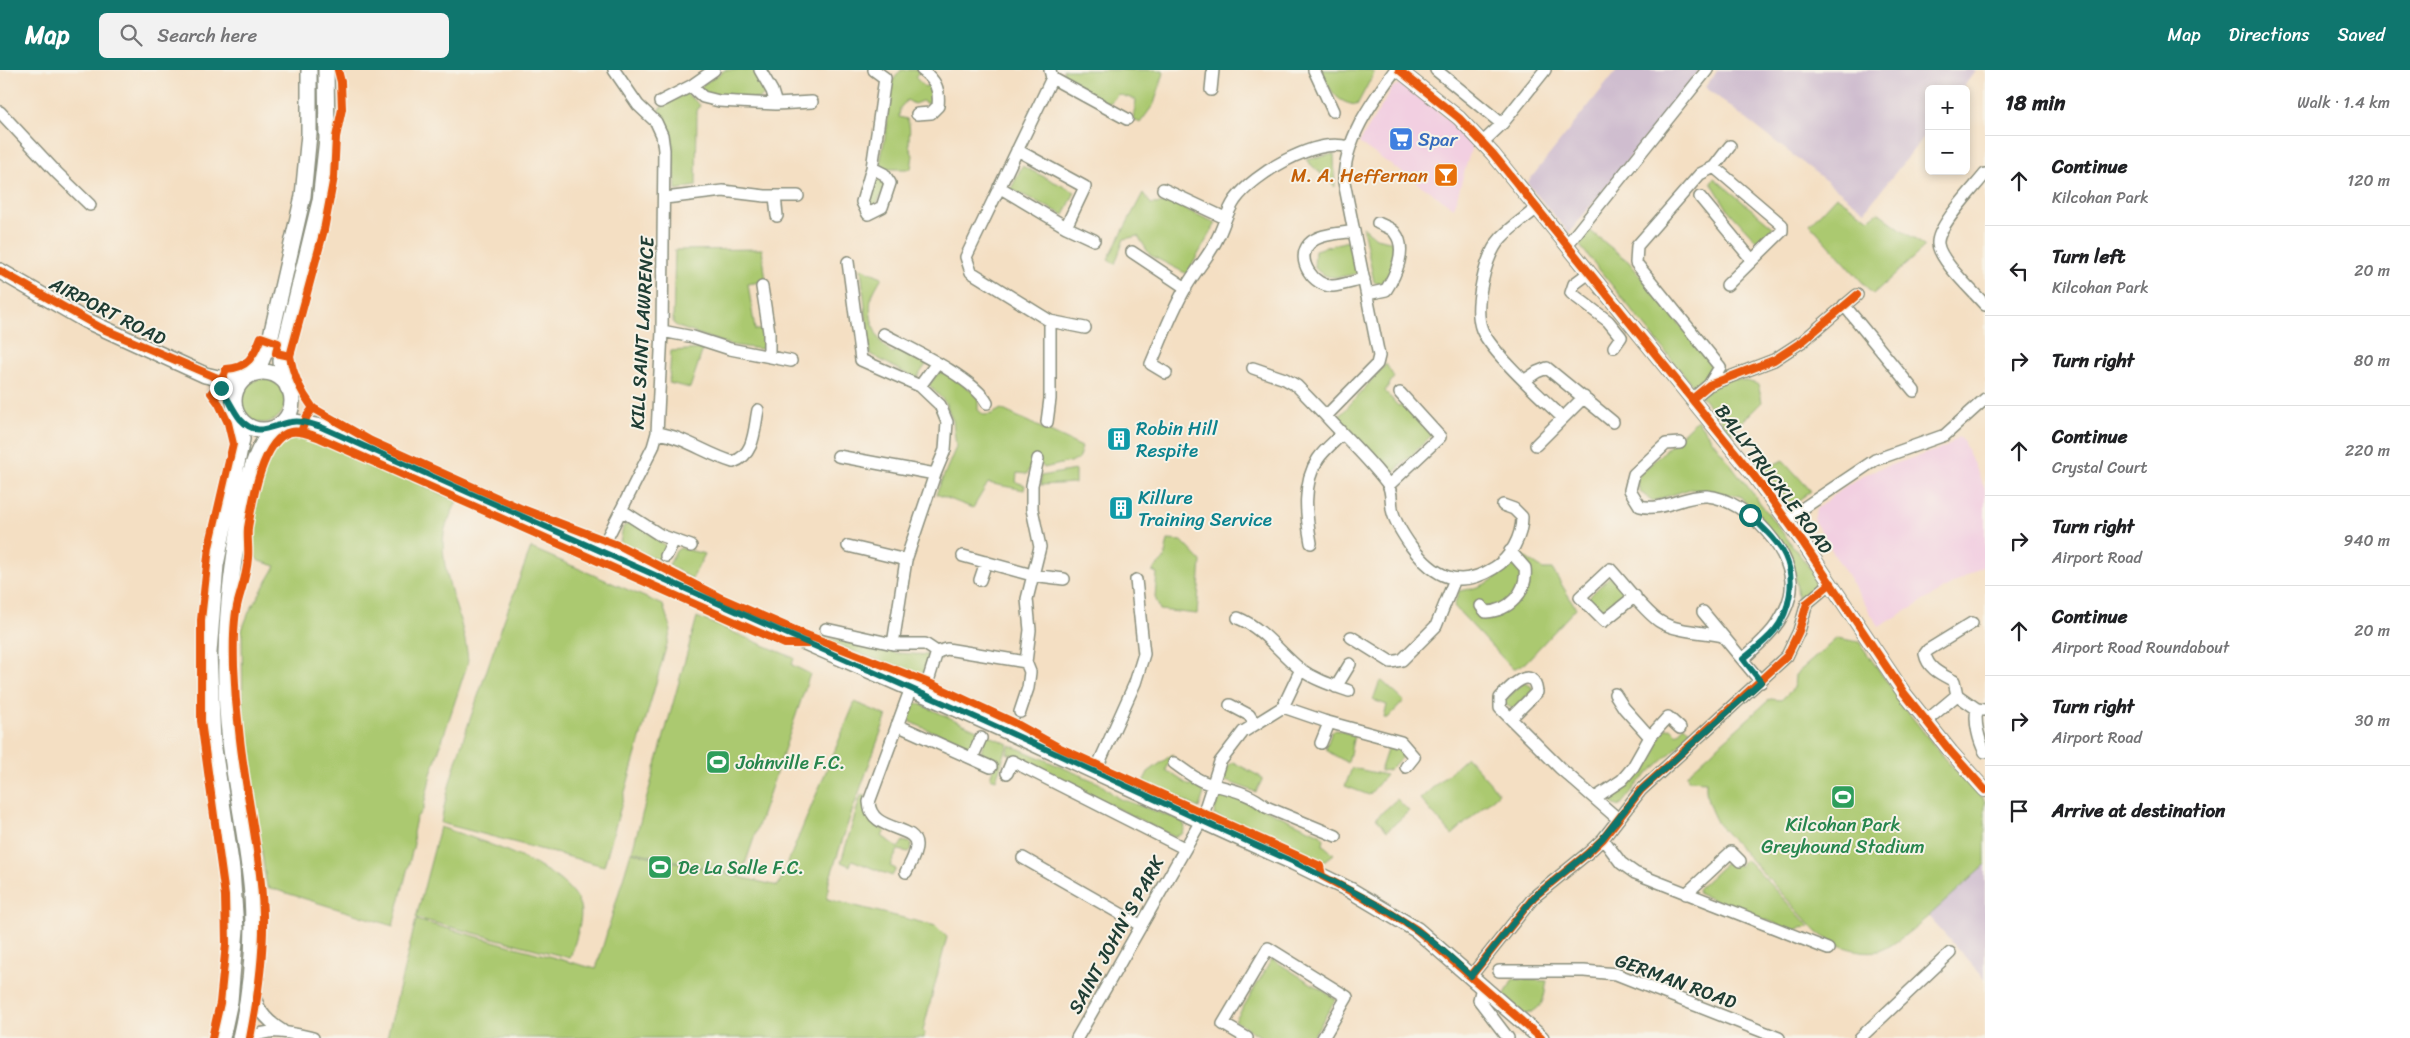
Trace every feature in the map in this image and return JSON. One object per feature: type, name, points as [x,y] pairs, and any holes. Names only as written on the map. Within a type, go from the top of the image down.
[{"type":"main road","points":[[222,1038],[230,1001],[235,920],[232,869],[213,742],[209,652],[218,556],[242,438],[241,425],[236,412],[236,391],[260,364],[270,340],[303,196],[309,134],[309,70]]},
{"type":"main road","points":[[321,427],[306,416],[289,390],[283,377],[281,361],[320,201],[327,139],[326,70]]},
{"type":"main road","name":"AIRPORT ROAD","points":[[0,271],[85,320],[205,375],[231,381],[249,376]]},
{"type":"main road","points":[[240,1038],[251,974],[252,896],[230,740],[226,683],[226,628],[234,553],[254,460],[263,441],[290,411],[289,390],[274,374],[260,372],[249,376]]},
{"type":"main road","name":"AIRPORT ROAD","points":[[205,375],[221,388],[236,412]]},
{"type":"main road","points":[[236,412],[248,426],[255,429],[276,427],[296,422],[321,427],[917,691],[1294,862],[1380,907],[1432,941],[1539,1037]]},
{"type":"street","name":"KILL SAINT LAWRENCE","points":[[601,550],[653,447],[657,433],[662,331],[665,198],[662,135],[656,122],[638,105],[614,70]]},
{"type":"street","points":[[660,102],[691,86],[714,70]]},
{"type":"street","points":[[760,70],[772,91],[776,104]]},
{"type":"street","points":[[872,168],[888,74],[874,70]]},
{"type":"street","points":[[917,114],[931,113],[938,106],[940,95],[935,80],[922,70]]},
{"type":"street","points":[[1211,90],[1213,70]]},
{"type":"street","points":[[1314,70],[1332,111]]},
{"type":"street","points":[[1326,416],[1377,364],[1379,356],[1344,182],[1344,164],[1348,147],[1376,96],[1397,70]]},
{"type":"street","name":"BALLYTRUCKLE ROAD","points":[[1397,70],[1440,102],[1483,142],[1537,208],[1787,519],[1893,678],[1926,721],[1985,790]]},
{"type":"street","points":[[1436,70],[1502,124]]},
{"type":"street","points":[[1483,142],[1502,124],[1545,70]]},
{"type":"street","points":[[1567,245],[1707,70]]},
{"type":"street","points":[[1085,328],[1050,321],[971,272],[966,257],[1025,134],[1051,74],[1122,116],[1123,102]]},
{"type":"street","points":[[691,86],[703,97],[719,101],[776,104],[812,102]]},
{"type":"street","points":[[0,112],[90,205]]},
{"type":"street","points":[[1166,373],[1151,364],[1186,288],[1215,243],[1225,218],[1236,199],[1254,181],[1278,165],[1322,147],[1332,145],[1348,147]]},
{"type":"street","points":[[1709,385],[1720,367],[1636,263],[1636,252],[1638,246],[1700,174],[1714,167],[1730,146]]},
{"type":"street","points":[[1017,150],[1089,182],[1066,227]]},
{"type":"street","points":[[1714,167],[1782,225],[1782,231],[1727,285]]},
{"type":"street","points":[[1985,174],[1940,231],[1938,244],[1945,259],[1985,305]]},
{"type":"street","points":[[999,187],[1066,227],[1094,240]]},
{"type":"street","points":[[1163,189],[1225,218]]},
{"type":"street","points":[[665,198],[723,191],[775,196],[798,196]]},
{"type":"street","points":[[775,196],[776,216]]},
{"type":"street","points":[[1700,197],[1752,260]]},
{"type":"street","points":[[1537,208],[1500,239],[1488,262],[1482,286],[1479,311],[1482,330],[1492,344],[1563,418]]},
{"type":"street","points":[[1367,294],[1386,290],[1395,276],[1399,257],[1400,242],[1394,231],[1378,223]]},
{"type":"street","points":[[1354,231],[1322,236],[1309,244],[1304,258],[1307,269],[1317,281],[1331,286],[1364,279]]},
{"type":"street","points":[[1132,252],[1186,288]]},
{"type":"street","points":[[848,262],[861,360],[920,386],[940,405],[948,422],[945,450],[906,560],[893,644]]},
{"type":"street","points":[[1589,273],[1574,284],[1571,293],[1608,321],[1620,337],[1614,347]]},
{"type":"street","points":[[762,287],[769,332],[769,355]]},
{"type":"street","points":[[1692,399],[1709,385],[1774,360],[1803,340],[1856,295]]},
{"type":"street","points":[[1844,306],[1914,391]]},
{"type":"street","points":[[1047,422],[1050,399],[1050,321]]},
{"type":"street","points":[[662,331],[693,337],[730,349],[769,355],[790,361]]},
{"type":"street","points":[[883,334],[937,363],[982,393],[987,403]]},
{"type":"street","points":[[920,386],[937,363]]},
{"type":"street","points":[[1253,368],[1285,379],[1297,386],[1389,485],[1392,513],[1404,536],[1420,558],[1436,572],[1455,579],[1476,578],[1497,567],[1522,531],[1522,517],[1514,509],[1503,505]]},
{"type":"street","points":[[1525,380],[1536,372],[1547,368],[1584,396],[1613,422]]},
{"type":"street","points":[[1389,485],[1440,437],[1400,393]]},
{"type":"street","points":[[1536,445],[1584,396]]},
{"type":"street","points":[[1787,519],[1875,460],[1945,435],[1985,399]]},
{"type":"street","points":[[657,433],[694,444],[720,458],[733,462],[744,456],[751,445],[758,410]]},
{"type":"street","points":[[1311,543],[1306,516],[1309,483],[1313,467],[1318,458],[1342,434]]},
{"type":"street","points":[[1680,443],[1666,444],[1634,474],[1630,490],[1640,506],[1651,509],[1661,508],[1690,497],[1708,496],[1722,500],[1735,505],[1750,515],[1764,528],[1785,556],[1791,593],[1786,609],[1775,629],[1743,659]]},
{"type":"street","points":[[838,456],[935,474]]},
{"type":"street","points":[[1020,712],[1028,688],[1030,672],[1026,662],[1030,630],[1027,599],[1040,547],[1032,509],[1032,485],[1038,459]]},
{"type":"street","points":[[621,510],[654,532],[691,546]]},
{"type":"street","points":[[666,556],[674,540]]},
{"type":"street","points":[[848,546],[906,560]]},
{"type":"street","points":[[1481,606],[1486,612],[1504,609],[1524,586],[1525,568],[1510,550]]},
{"type":"street","points":[[963,556],[1032,575],[1064,579]]},
{"type":"street","points":[[980,580],[986,562]]},
{"type":"street","points":[[1635,596],[1604,621],[1580,597],[1610,569],[1658,620],[1670,626],[1723,636]]},
{"type":"street","points":[[1351,637],[1391,662],[1402,660],[1436,626],[1455,579]]},
{"type":"street","points":[[1095,772],[1135,683],[1144,654],[1136,580]]},
{"type":"street","points":[[1471,976],[1534,897],[1602,839],[1641,790],[1761,682],[1787,656],[1799,631],[1807,603],[1831,583]]},
{"type":"street","points":[[1703,612],[1761,682]]},
{"type":"street","points":[[1238,618],[1254,624],[1301,669],[1323,682],[1349,691]]},
{"type":"street","points":[[1972,623],[1924,654],[1926,663],[1936,672],[1954,681],[1957,696],[1981,710],[1975,716],[1981,745],[1985,752]]},
{"type":"street","points":[[826,629],[893,644],[926,644],[937,652]]},
{"type":"street","points":[[906,872],[916,849],[916,841],[911,835],[879,821],[870,810],[869,802],[897,725],[937,652],[948,649],[1026,662]]},
{"type":"street","points":[[1336,686],[1350,664]]},
{"type":"street","points":[[1301,669],[1283,707],[1329,723],[1401,742],[1414,757],[1406,767]]},
{"type":"street","points":[[1615,694],[1624,708],[1650,736]]},
{"type":"street","points":[[1926,721],[1957,696]]},
{"type":"street","points":[[1230,705],[1249,715],[1256,724]]},
{"type":"street","name":"SAINT JOHN'S PARK","points":[[1077,1038],[1201,821],[1220,762],[1243,732],[1283,707]]},
{"type":"street","points":[[1595,798],[1622,780],[1633,767],[1650,736],[1668,717],[1680,728]]},
{"type":"street","points":[[1511,718],[1560,768],[1617,818]]},
{"type":"street","points":[[1321,742],[1329,723]]},
{"type":"street","points":[[897,725],[991,767]]},
{"type":"street","points":[[972,758],[981,738]]},
{"type":"street","name":"SAINT JOHN'S PARK","points":[[1007,773],[1012,761],[1184,848]]},
{"type":"street","points":[[1174,763],[1202,781],[1257,799],[1266,806],[1336,836]]},
{"type":"street","points":[[1602,839],[1629,870],[1828,949]]},
{"type":"street","points":[[1686,894],[1731,852],[1740,861]]},
{"type":"street","points":[[1023,858],[1140,926]]},
{"type":"street","points":[[1248,1038],[1224,1024],[1268,948],[1347,997],[1329,1036]]},
{"type":"street","points":[[1860,1038],[1950,953]]},
{"type":"street","name":"GERMAN ROAD","points":[[1499,971],[1584,971],[1616,974],[1779,1038]]},
{"type":"street","points":[[251,974],[254,998],[262,1014],[283,1031]]},
{"type":"street","points":[[1482,986],[1479,1000],[1508,1038]]},
{"type":"street","points":[[250,1038],[258,1033],[283,1031],[313,1038]]},
{"type":"shaded area","points":[[1617,70],[1700,70],[1569,233],[1527,183]]},
{"type":"shaded area","points":[[1718,70],[1976,70],[1965,85],[1925,85],[1925,135],[1865,211],[1705,87]]},
{"type":"shaded area","points":[[1402,83],[1410,87],[1473,142],[1454,208],[1359,143],[1393,87]]},
{"type":"shaded area","points":[[1958,437],[1962,439],[1985,489],[1985,565],[1879,627],[1814,521],[1816,509],[1847,485],[1872,471],[1946,447]]},
{"type":"shaded area","points":[[1985,865],[1985,979],[1928,916]]},
{"type":"green space","points":[[725,70],[754,70],[765,88],[765,94],[760,99],[711,97],[702,91],[702,85]]},
{"type":"green space","points":[[901,70],[916,70],[919,72],[915,77],[925,87],[930,83],[936,100],[931,106],[922,101],[914,104],[907,100],[900,108],[899,117],[907,119],[910,128],[909,145],[913,155],[911,169],[884,169],[880,163],[887,127],[889,91],[891,83]]},
{"type":"green space","points":[[1063,70],[1163,70],[1164,73],[1154,104],[1140,123],[1133,119],[1136,100],[1118,94],[1109,104],[1064,76]]},
{"type":"green space","points":[[1321,70],[1370,70],[1374,73],[1357,105],[1349,104],[1338,98],[1330,88]]},
{"type":"green space","points":[[686,93],[700,105],[697,111],[696,186],[676,190],[672,134],[659,109]]},
{"type":"green space","points":[[1334,154],[1335,187],[1306,160]]},
{"type":"green space","points":[[1022,166],[1075,192],[1064,215],[1011,189]]},
{"type":"green space","points":[[877,178],[884,183],[884,189],[875,207],[868,205],[873,181]]},
{"type":"green space","points":[[1714,178],[1773,227],[1759,244],[1728,210],[1711,182]]},
{"type":"green space","points":[[1143,193],[1151,204],[1171,203],[1216,223],[1187,274],[1150,255],[1138,236],[1124,239],[1115,264],[1108,259]]},
{"type":"green space","points":[[1836,196],[1869,219],[1878,212],[1925,247],[1873,294],[1810,224]]},
{"type":"green space","points":[[1363,227],[1376,238],[1394,242],[1390,278],[1383,283],[1374,282]]},
{"type":"green space","points":[[1588,229],[1629,262],[1721,375],[1758,384],[1762,402],[1731,433],[1577,242]]},
{"type":"green space","points":[[1351,240],[1358,273],[1340,277],[1329,277],[1314,267],[1315,250]]},
{"type":"green space","points":[[762,249],[766,281],[748,284],[755,330],[765,330],[764,348],[730,345],[678,327],[673,323],[675,250]]},
{"type":"green space","points":[[861,268],[882,277],[872,296],[870,306],[874,329],[882,343],[892,353],[902,349],[927,363],[916,379],[870,354]]},
{"type":"green space","points":[[703,349],[690,388],[669,383],[671,351]]},
{"type":"green space","points":[[1386,364],[1394,377],[1385,391],[1398,406],[1405,404],[1433,434],[1391,475],[1337,419]]},
{"type":"green space","points":[[943,371],[978,395],[978,410],[984,415],[992,414],[1001,409],[1082,447],[1078,460],[1044,468],[1035,456],[1027,474],[1017,473],[1016,482],[1025,485],[1024,490],[988,483],[973,508],[936,494],[956,447],[953,421],[945,402],[929,385],[937,374]]},
{"type":"green space","points":[[259,379],[267,379],[279,385],[285,401],[279,417],[267,423],[259,423],[247,417],[241,405],[241,397],[247,385]]},
{"type":"green space","points":[[1697,420],[1818,579],[1814,588],[1799,604],[1795,574],[1789,555],[1740,496],[1690,489],[1653,501],[1640,492],[1636,478]]},
{"type":"green space","points":[[295,435],[319,441],[366,460],[457,501],[445,529],[443,549],[448,581],[463,630],[468,662],[431,774],[423,810],[416,818],[413,833],[414,844],[393,926],[267,887],[243,723],[242,630],[249,612],[276,566],[259,561],[251,553],[253,523],[260,485],[273,451],[283,440]]},
{"type":"green space","points":[[1783,460],[1811,491],[1792,505],[1763,470]]},
{"type":"green space","points":[[1075,470],[1075,483],[1041,485],[1041,476]]},
{"type":"green space","points":[[632,521],[667,547],[658,560],[620,543],[623,527]]},
{"type":"green space","points":[[1168,540],[1182,541],[1201,561],[1197,614],[1160,610],[1155,597],[1157,573],[1152,571],[1164,559]]},
{"type":"green space","points":[[531,548],[663,605],[671,630],[604,866],[441,823],[451,777],[502,625]]},
{"type":"green space","points":[[680,548],[705,554],[692,579],[669,565],[676,551]]},
{"type":"green space","points":[[1518,553],[1543,569],[1552,569],[1576,608],[1525,663],[1513,669],[1454,606],[1459,591],[1479,586],[1493,579],[1505,569]]},
{"type":"green space","points":[[1610,576],[1628,593],[1605,615],[1588,598]]},
{"type":"green space","name":"Johnville F.C.","points":[[697,617],[794,658],[792,665],[810,674],[741,876],[632,851]]},
{"type":"green space","points":[[806,633],[897,653],[928,655],[922,677]]},
{"type":"green space","name":"Kilcohan Park Greyhound Stadium","points":[[1837,638],[1859,642],[1908,712],[1944,758],[1985,801],[1985,865],[1901,939],[1888,947],[1870,952],[1846,948],[1830,941],[1817,932],[1718,824],[1706,793],[1706,781],[1688,780],[1687,774],[1770,699],[1781,700],[1794,688],[1795,675]]},
{"type":"green space","points":[[1382,681],[1404,701],[1388,718],[1384,718],[1387,705],[1373,700],[1379,683]]},
{"type":"green space","points":[[1524,682],[1532,687],[1532,691],[1514,710],[1505,704],[1505,700]]},
{"type":"green space","name":"De La Salle F.C.","points":[[855,702],[887,716],[885,716],[886,718],[829,881],[827,899],[936,926],[947,937],[923,1031],[925,1033],[924,1038],[387,1038],[416,920],[596,969],[631,852],[778,886]]},
{"type":"green space","points":[[915,702],[1008,744],[996,780],[990,778],[995,763],[986,758],[981,751],[985,738],[977,734],[969,747],[910,722],[909,718]]},
{"type":"green space","points":[[1685,725],[1693,733],[1639,782],[1619,807],[1613,804],[1611,799],[1613,794],[1630,780],[1665,729],[1671,728],[1677,734]]},
{"type":"green space","points":[[1336,730],[1354,735],[1348,763],[1329,752],[1326,748],[1332,731]]},
{"type":"green space","points":[[1389,744],[1400,748],[1402,757],[1389,770],[1380,771]]},
{"type":"green space","points":[[1010,745],[1099,783],[1118,798],[1183,821],[1185,828],[1182,834],[1174,837],[1007,753]]},
{"type":"green space","points":[[1173,754],[1166,770],[1190,786],[1194,781],[1204,793],[1199,808],[1143,782],[1148,772]]},
{"type":"green space","points":[[1467,757],[1499,793],[1452,835],[1420,799]]},
{"type":"green space","points":[[1233,762],[1261,777],[1262,780],[1256,792],[1223,780],[1220,777],[1220,772]]},
{"type":"green space","points":[[1352,768],[1386,775],[1369,795],[1345,786]]},
{"type":"green space","points":[[1226,794],[1236,796],[1320,834],[1324,839],[1323,845],[1334,854],[1322,863],[1214,815],[1217,802]]},
{"type":"green space","points":[[861,795],[866,796],[865,803],[869,817],[885,831],[882,836],[898,848],[903,841],[911,843],[912,849],[909,852],[898,850],[890,866],[896,869],[892,876],[852,860],[850,866],[841,862]]},
{"type":"green space","points":[[1397,799],[1409,811],[1387,831],[1376,818]]},
{"type":"green space","points":[[440,827],[519,856],[558,879],[572,892],[580,906],[581,917],[570,958],[416,918]]},
{"type":"green space","points":[[1745,860],[1810,927],[1800,928],[1795,931],[1699,894],[1698,889],[1726,863],[1734,862],[1739,866]]},
{"type":"green space","points":[[1272,959],[1336,999],[1312,1038],[1263,1038],[1235,1021]]},
{"type":"green space","points":[[1513,979],[1547,981],[1544,998],[1536,1009],[1524,1015],[1504,996]]},
{"type":"cycle path","points":[[301,432],[307,416],[313,408],[298,384],[290,356],[324,230],[334,177],[336,137],[342,109],[341,82],[338,70]]},
{"type":"cycle path","points":[[1399,70],[1459,118],[1493,154],[1755,477],[1804,544],[1904,693],[1951,752],[1985,790]]},
{"type":"cycle path","points":[[0,271],[101,328],[222,380]]},
{"type":"cycle path","points":[[1692,399],[1709,385],[1774,360],[1803,341],[1857,295]]},
{"type":"cycle path","points":[[212,1038],[220,1003],[226,944],[225,896],[201,721],[201,620],[209,547],[233,444],[228,423],[219,404],[211,393],[222,380],[226,369],[240,366],[249,360],[256,350],[261,337],[278,343],[276,353],[290,356]]},
{"type":"cycle path","points":[[313,408],[371,441],[520,508],[620,546],[721,598],[804,634],[929,683],[1015,723],[1060,748],[1320,866],[1322,876],[1380,907],[1417,930],[1541,1038]]},
{"type":"cycle path","points":[[250,1038],[260,976],[263,914],[259,868],[237,717],[234,630],[247,564],[248,528],[252,503],[266,458],[281,437],[291,432],[298,432],[320,438],[785,644],[808,644]]},
{"type":"cycle path","points":[[1471,976],[1534,897],[1603,839],[1641,790],[1787,656],[1799,631],[1807,603],[1831,583]]},
{"type":"place","name":"Spar","points":[[1401,139]]},
{"type":"place","name":"M. A. Heffernan","points":[[1446,175]]},
{"type":"place","name":"Robin Hill Respite","points":[[1119,439]]},
{"type":"place","name":"Killure Training Service","points":[[1121,508]]},
{"type":"place","name":"Johnville F.C.","points":[[718,762]]},
{"type":"place","name":"Kilcohan Park Greyhound Stadium","points":[[1843,797]]},
{"type":"place","name":"De La Salle F.C.","points":[[660,867]]},
{"type":"route","points":[[221,388],[238,416],[248,426],[255,429],[270,430],[286,423],[296,422],[310,423],[321,427],[924,694],[1294,862],[1350,890],[1417,930],[1471,976],[1516,917],[1534,897],[1588,853],[1602,839],[1641,790],[1761,682],[1743,659],[1775,629],[1786,609],[1791,593],[1785,556],[1764,528],[1750,515]]}]
